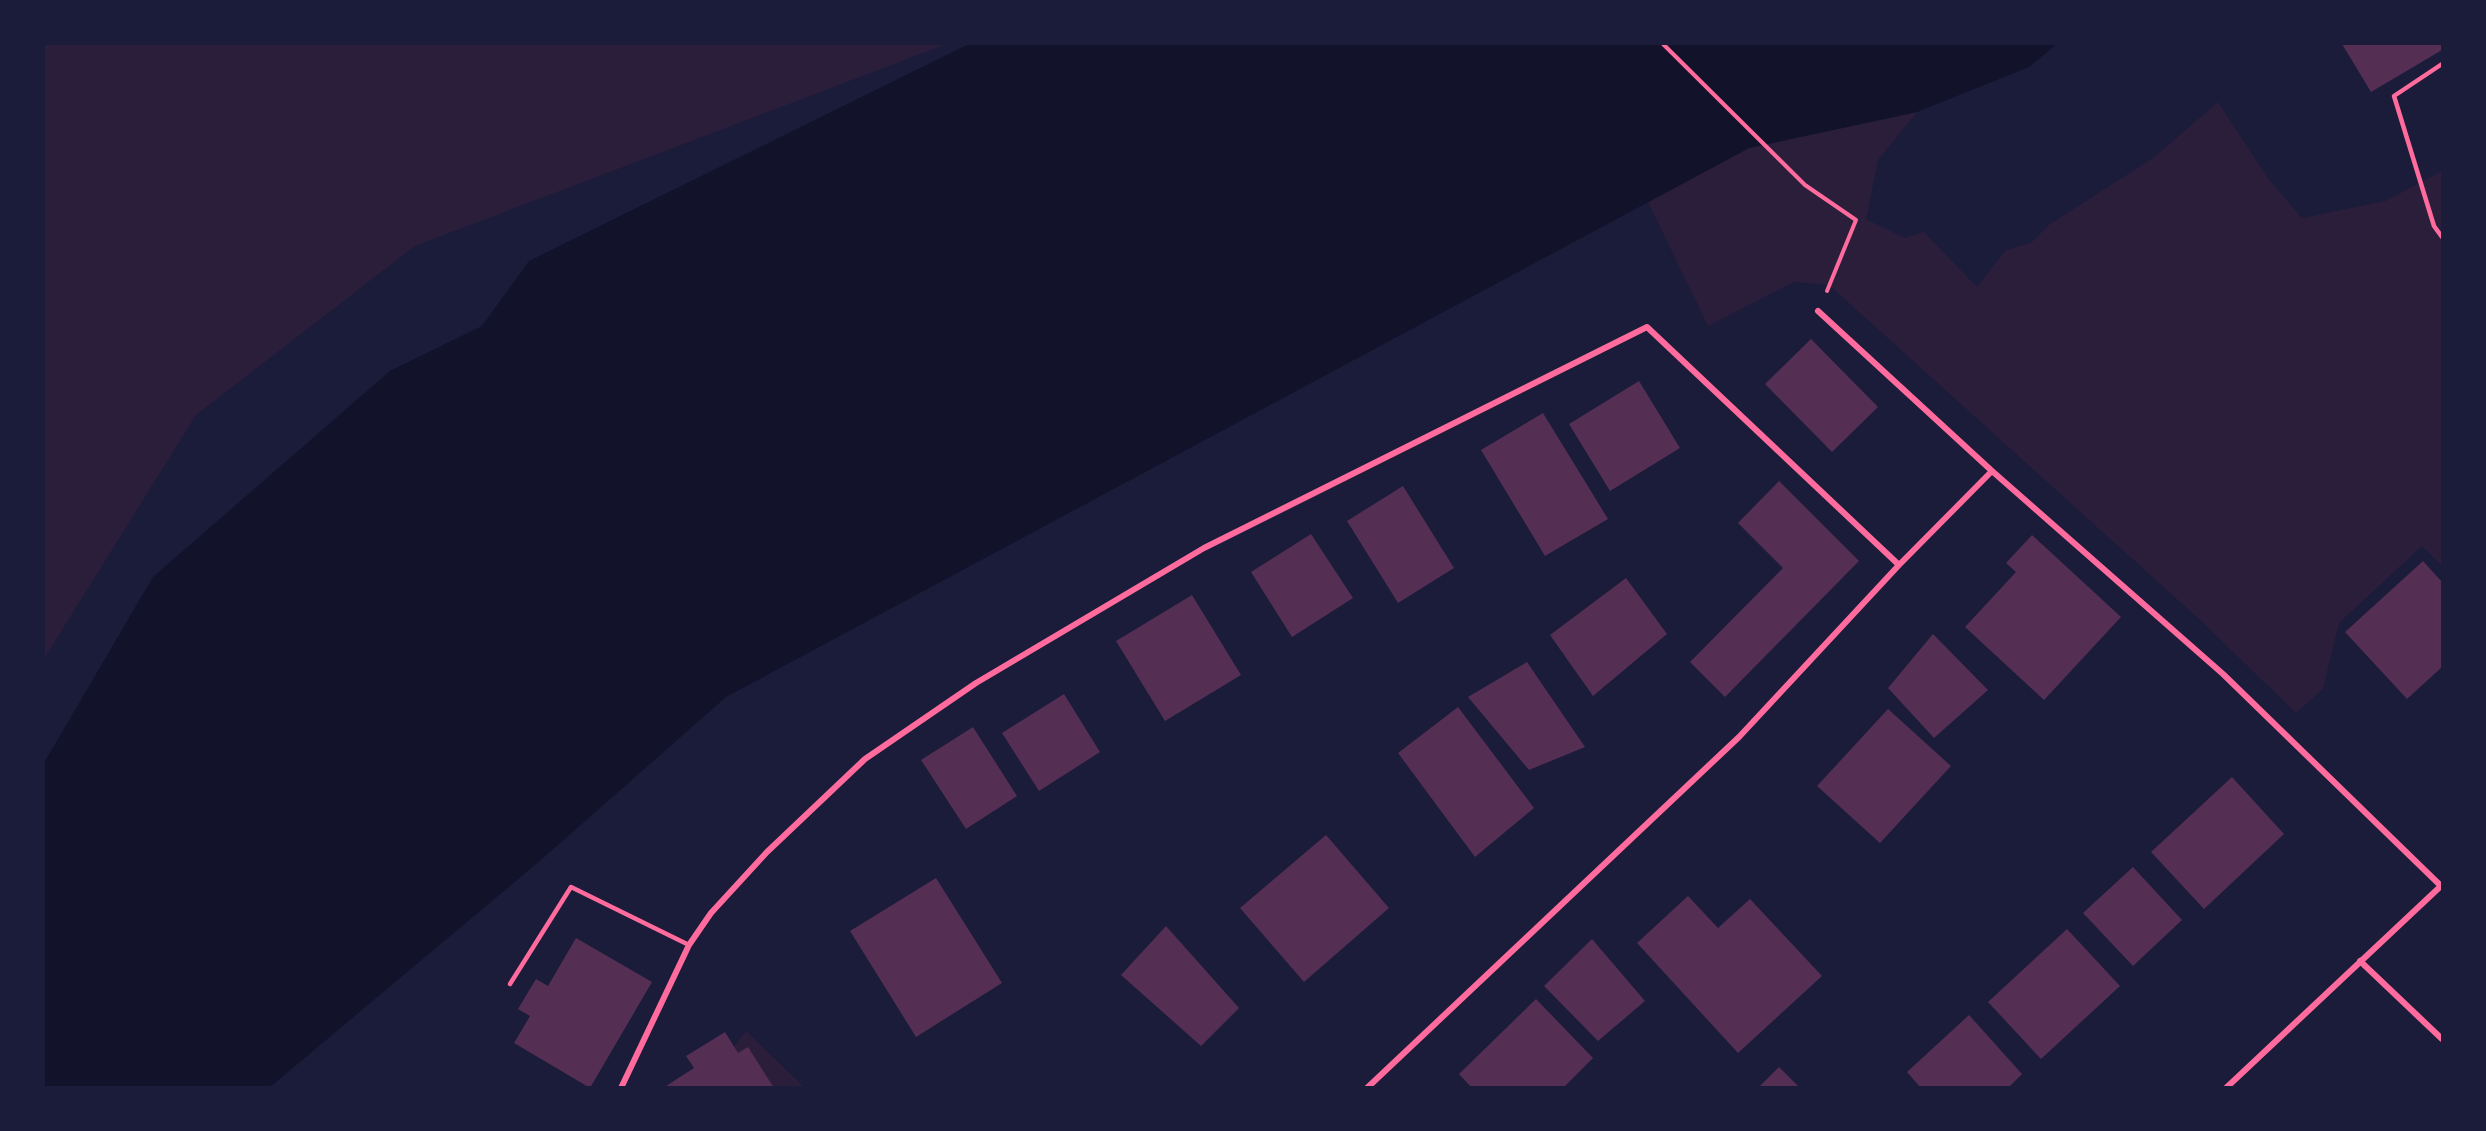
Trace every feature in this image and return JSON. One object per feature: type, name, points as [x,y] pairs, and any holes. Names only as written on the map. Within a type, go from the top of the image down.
[{"type":"street","points":[[1818,311],[1992,471],[2223,674],[2442,885],[2226,1088]]},
{"type":"street","points":[[621,1088],[688,945],[711,913],[767,852],[865,759],[976,683],[1204,548],[1647,327],[1899,565]]},
{"type":"street","points":[[1367,1088],[1739,737],[1899,565],[1992,471]]},
{"type":"street","points":[[2360,961],[2442,1039]]},
{"type":"lane","points":[[2442,64],[2394,96],[2434,226],[2442,237]]},
{"type":"lane","points":[[510,984],[571,887],[688,945]]},
{"type":"path","points":[[1663,44],[1805,185],[1856,220],[1818,311]]},
{"type":"shaded area","points":[[44,44],[947,44],[415,246],[196,415],[44,659]]},
{"type":"shaded area","points":[[969,44],[2057,44],[2029,67],[1917,112],[1749,148],[726,697],[542,859],[270,1087],[44,1088],[44,763],[153,577],[390,371],[482,326],[529,261]]},
{"type":"shaded area","points":[[2218,102],[2267,177],[2302,218],[2385,201],[2442,171],[2442,566],[2422,546],[2339,623],[2323,689],[2296,713],[2200,620],[1829,285],[1794,282],[1708,326],[1648,202],[1749,148],[1917,112],[1878,160],[1866,219],[1905,238],[1924,232],[1977,287],[2006,250],[2031,243],[2050,224],[2153,158]]},
{"type":"shaded area","points":[[746,1031],[804,1087],[703,1088]]},
{"type":"building","points":[[2342,44],[2442,44],[2442,50],[2371,92]]},
{"type":"building","points":[[1811,339],[1878,407],[1832,452],[1765,384]]},
{"type":"building","points":[[1639,381],[1680,448],[1610,491],[1569,424]]},
{"type":"building","points":[[1543,413],[1608,519],[1545,556],[1481,450]]},
{"type":"building","points":[[1779,481],[1859,561],[1725,697],[1690,662],[1783,568],[1738,523]]},
{"type":"building","points":[[1403,486],[1454,568],[1398,603],[1347,521]]},
{"type":"building","points":[[1311,534],[1353,598],[1292,637],[1251,572]]},
{"type":"building","points":[[2032,535],[2121,617],[2044,700],[1965,627],[2016,572],[2006,563]]},
{"type":"building","points":[[2423,561],[2442,582],[2442,667],[2407,699],[2345,632]]},
{"type":"building","points":[[1626,578],[1667,634],[1593,696],[1550,635]]},
{"type":"building","points":[[1192,595],[1241,675],[1165,721],[1116,641]]},
{"type":"building","points":[[1933,634],[1988,690],[1934,738],[1888,688]]},
{"type":"building","points":[[1527,662],[1585,747],[1529,770],[1468,697]]},
{"type":"building","points":[[1064,694],[1100,752],[1039,791],[1002,733]]},
{"type":"building","points":[[1458,707],[1534,808],[1475,857],[1398,753]]},
{"type":"building","points":[[1888,709],[1951,766],[1880,843],[1817,786]]},
{"type":"building","points":[[973,727],[1017,796],[966,829],[921,760]]},
{"type":"building","points":[[2232,777],[2284,834],[2204,909],[2151,852]]},
{"type":"building","points":[[1326,835],[1389,908],[1304,982],[1240,908]]},
{"type":"building","points":[[2133,867],[2182,920],[2133,966],[2083,913]]},
{"type":"building","points":[[936,878],[1002,983],[916,1037],[850,931]]},
{"type":"building","points":[[1688,896],[1718,928],[1750,899],[1822,976],[1738,1053],[1637,943]]},
{"type":"building","points":[[1166,926],[1239,1008],[1201,1046],[1121,975]]},
{"type":"building","points":[[2067,929],[2120,986],[2041,1059],[1988,1002]]},
{"type":"building","points":[[576,938],[652,982],[590,1088],[514,1043],[530,1016],[518,1009],[536,979],[548,986]]},
{"type":"building","points":[[1592,939],[1645,1001],[1598,1041],[1544,986]]},
{"type":"building","points":[[1536,999],[1593,1058],[1563,1088],[1472,1088],[1459,1074]]},
{"type":"building","points":[[1969,1015],[2022,1074],[2008,1088],[1921,1088],[1907,1072]]},
{"type":"building","points":[[725,1032],[738,1053],[748,1047],[774,1088],[663,1088],[694,1068],[686,1056]]},
{"type":"building","points":[[1779,1067],[1800,1088],[1758,1088]]}]
